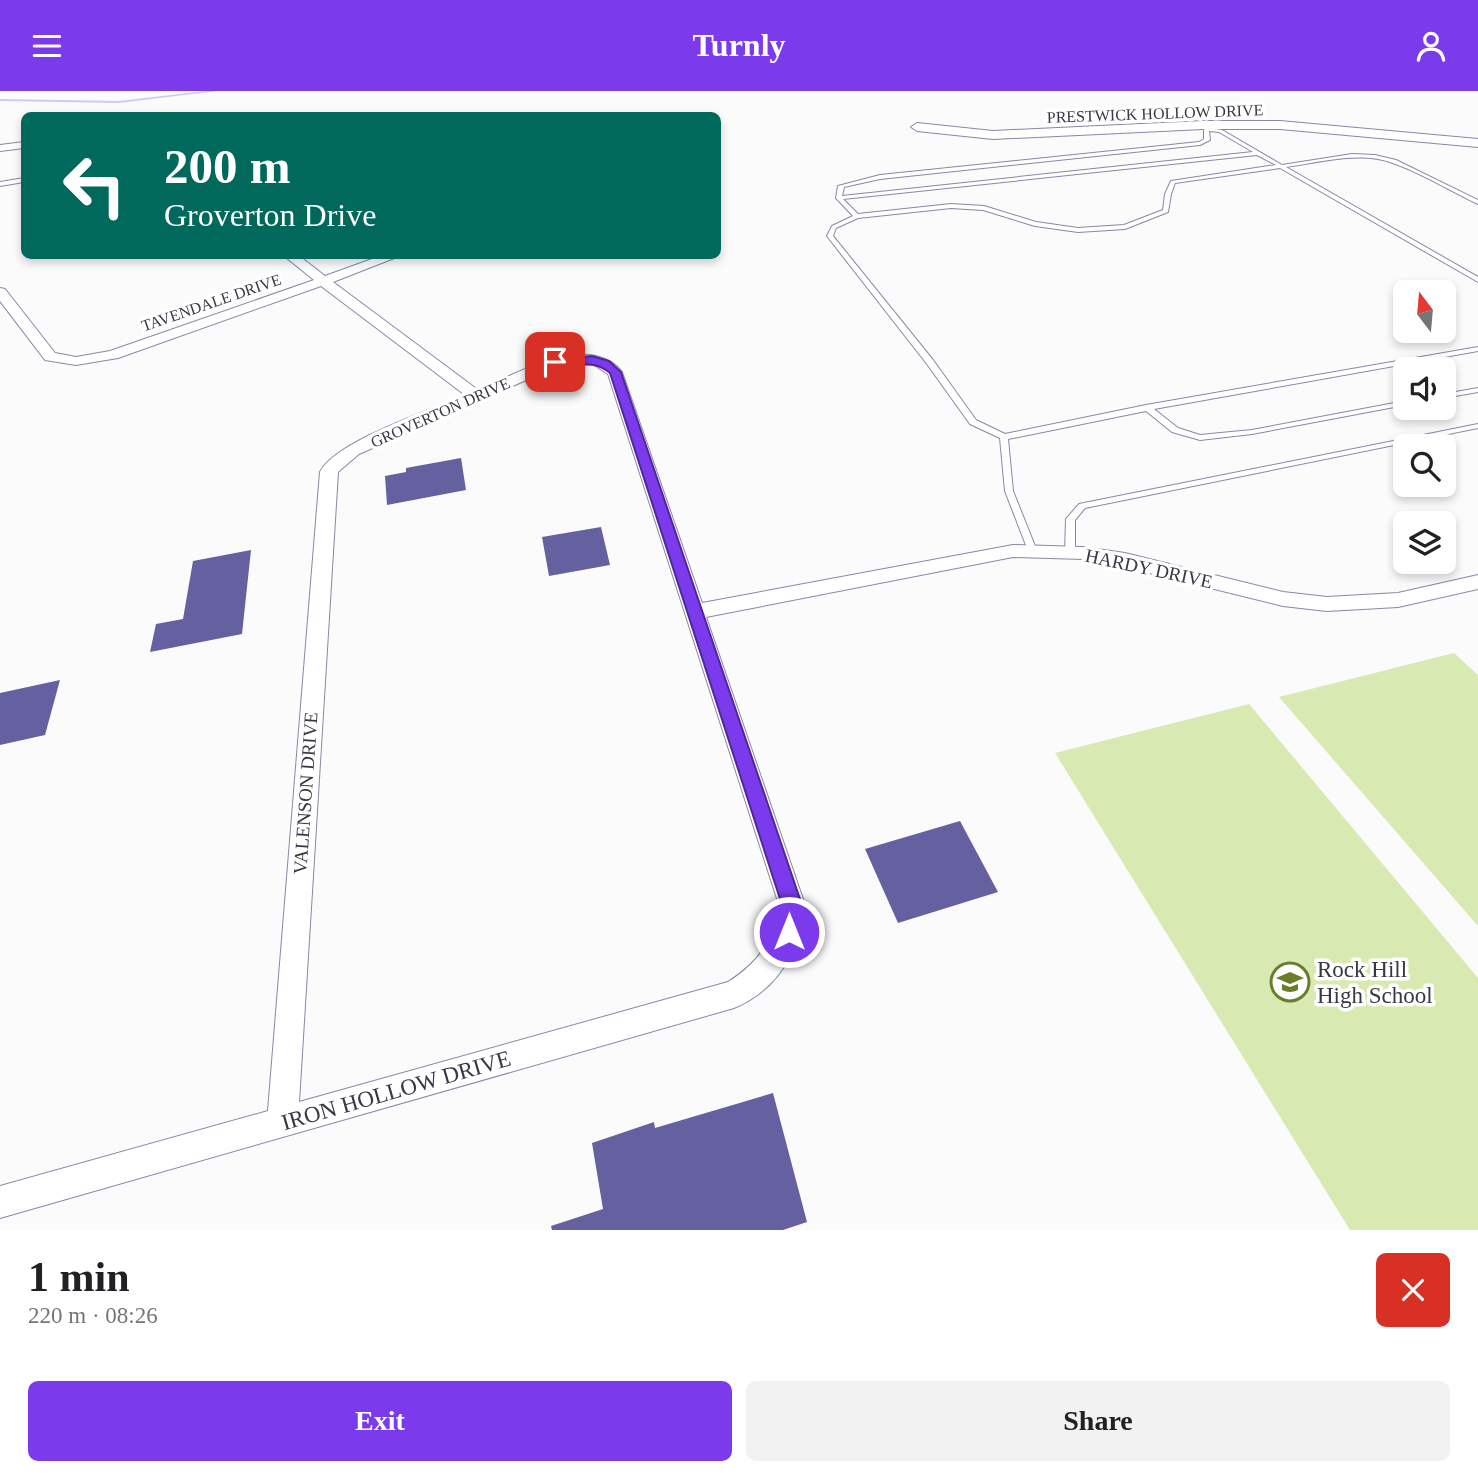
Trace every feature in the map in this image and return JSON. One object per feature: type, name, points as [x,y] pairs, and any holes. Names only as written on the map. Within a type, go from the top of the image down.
[{"type":"street","name":"PRESTWICK HOLLOW DRIVE","points":[[916,127],[993,135],[1280,125],[1478,143]]},
{"type":"street","points":[[0,148],[21,145]]},
{"type":"street","points":[[294,259],[476,396]]},
{"type":"street","name":"TAVENDALE DRIVE","points":[[0,292],[50,357],[76,361],[113,355],[385,259]]},
{"type":"street","name":"GROVERTON DRIVE","points":[[333,464],[353,450],[555,362],[592,359],[606,363],[615,372],[695,612]]},
{"type":"street","name":"VALENSON DRIVE","points":[[282,1122],[327,481],[333,464]]},
{"type":"street","name":"HARDY DRIVE","points":[[695,612],[977,556],[1032,551],[1070,552],[1125,560],[1283,599],[1327,604],[1398,600],[1478,582]]},
{"type":"street","name":"IRON HOLLOW DRIVE","points":[[0,1202],[734,994],[761,978],[780,955],[789,932],[792,905],[695,612]]},
{"type":"lane","points":[[839,198],[841,186],[853,182],[1200,143],[1207,140],[1205,127],[1220,131],[1478,280]]},
{"type":"lane","points":[[839,198],[1258,153]]},
{"type":"lane","points":[[1478,202],[1394,161],[1352,156],[1173,182],[1166,211],[1125,227],[1061,230],[984,208],[951,206],[857,216],[834,227],[830,236],[930,362],[973,422],[1004,437],[1146,407],[1478,349]]},
{"type":"lane","points":[[0,184],[21,180]]},
{"type":"lane","points":[[839,198],[857,216]]},
{"type":"lane","points":[[1456,394],[1478,390]]},
{"type":"lane","points":[[1146,407],[1175,431],[1200,437],[1252,432],[1393,405]]},
{"type":"lane","points":[[1070,552],[1071,519],[1082,506],[1478,426]]},
{"type":"lane","points":[[1004,437],[1009,491],[1032,551]]},
{"type":"green space","points":[[1454,653],[1478,675],[1478,926],[1279,697]]},
{"type":"green space","points":[[1249,704],[1478,978],[1478,1230],[1350,1230],[1055,753]]},
{"type":"building","points":[[461,458],[466,490],[387,505],[385,476],[406,472],[406,468]]},
{"type":"building","points":[[601,527],[610,565],[549,576],[542,537]]},
{"type":"building","points":[[251,550],[242,634],[150,652],[156,624],[183,619],[193,561]]},
{"type":"building","points":[[60,680],[45,735],[0,745],[0,693]]},
{"type":"building","points":[[960,821],[998,892],[898,923],[865,849]]},
{"type":"building","points":[[773,1093],[807,1222],[783,1230],[552,1230],[551,1226],[603,1209],[592,1143],[654,1122],[655,1128]]},
{"type":"waterway","points":[[0,100],[119,102],[215,91]]},
{"type":"place","name":"Rock Hill High School","points":[[1290,982]]},
{"type":"route","points":[[555,362],[592,359],[606,363],[615,372],[792,905],[789,932]]}]
